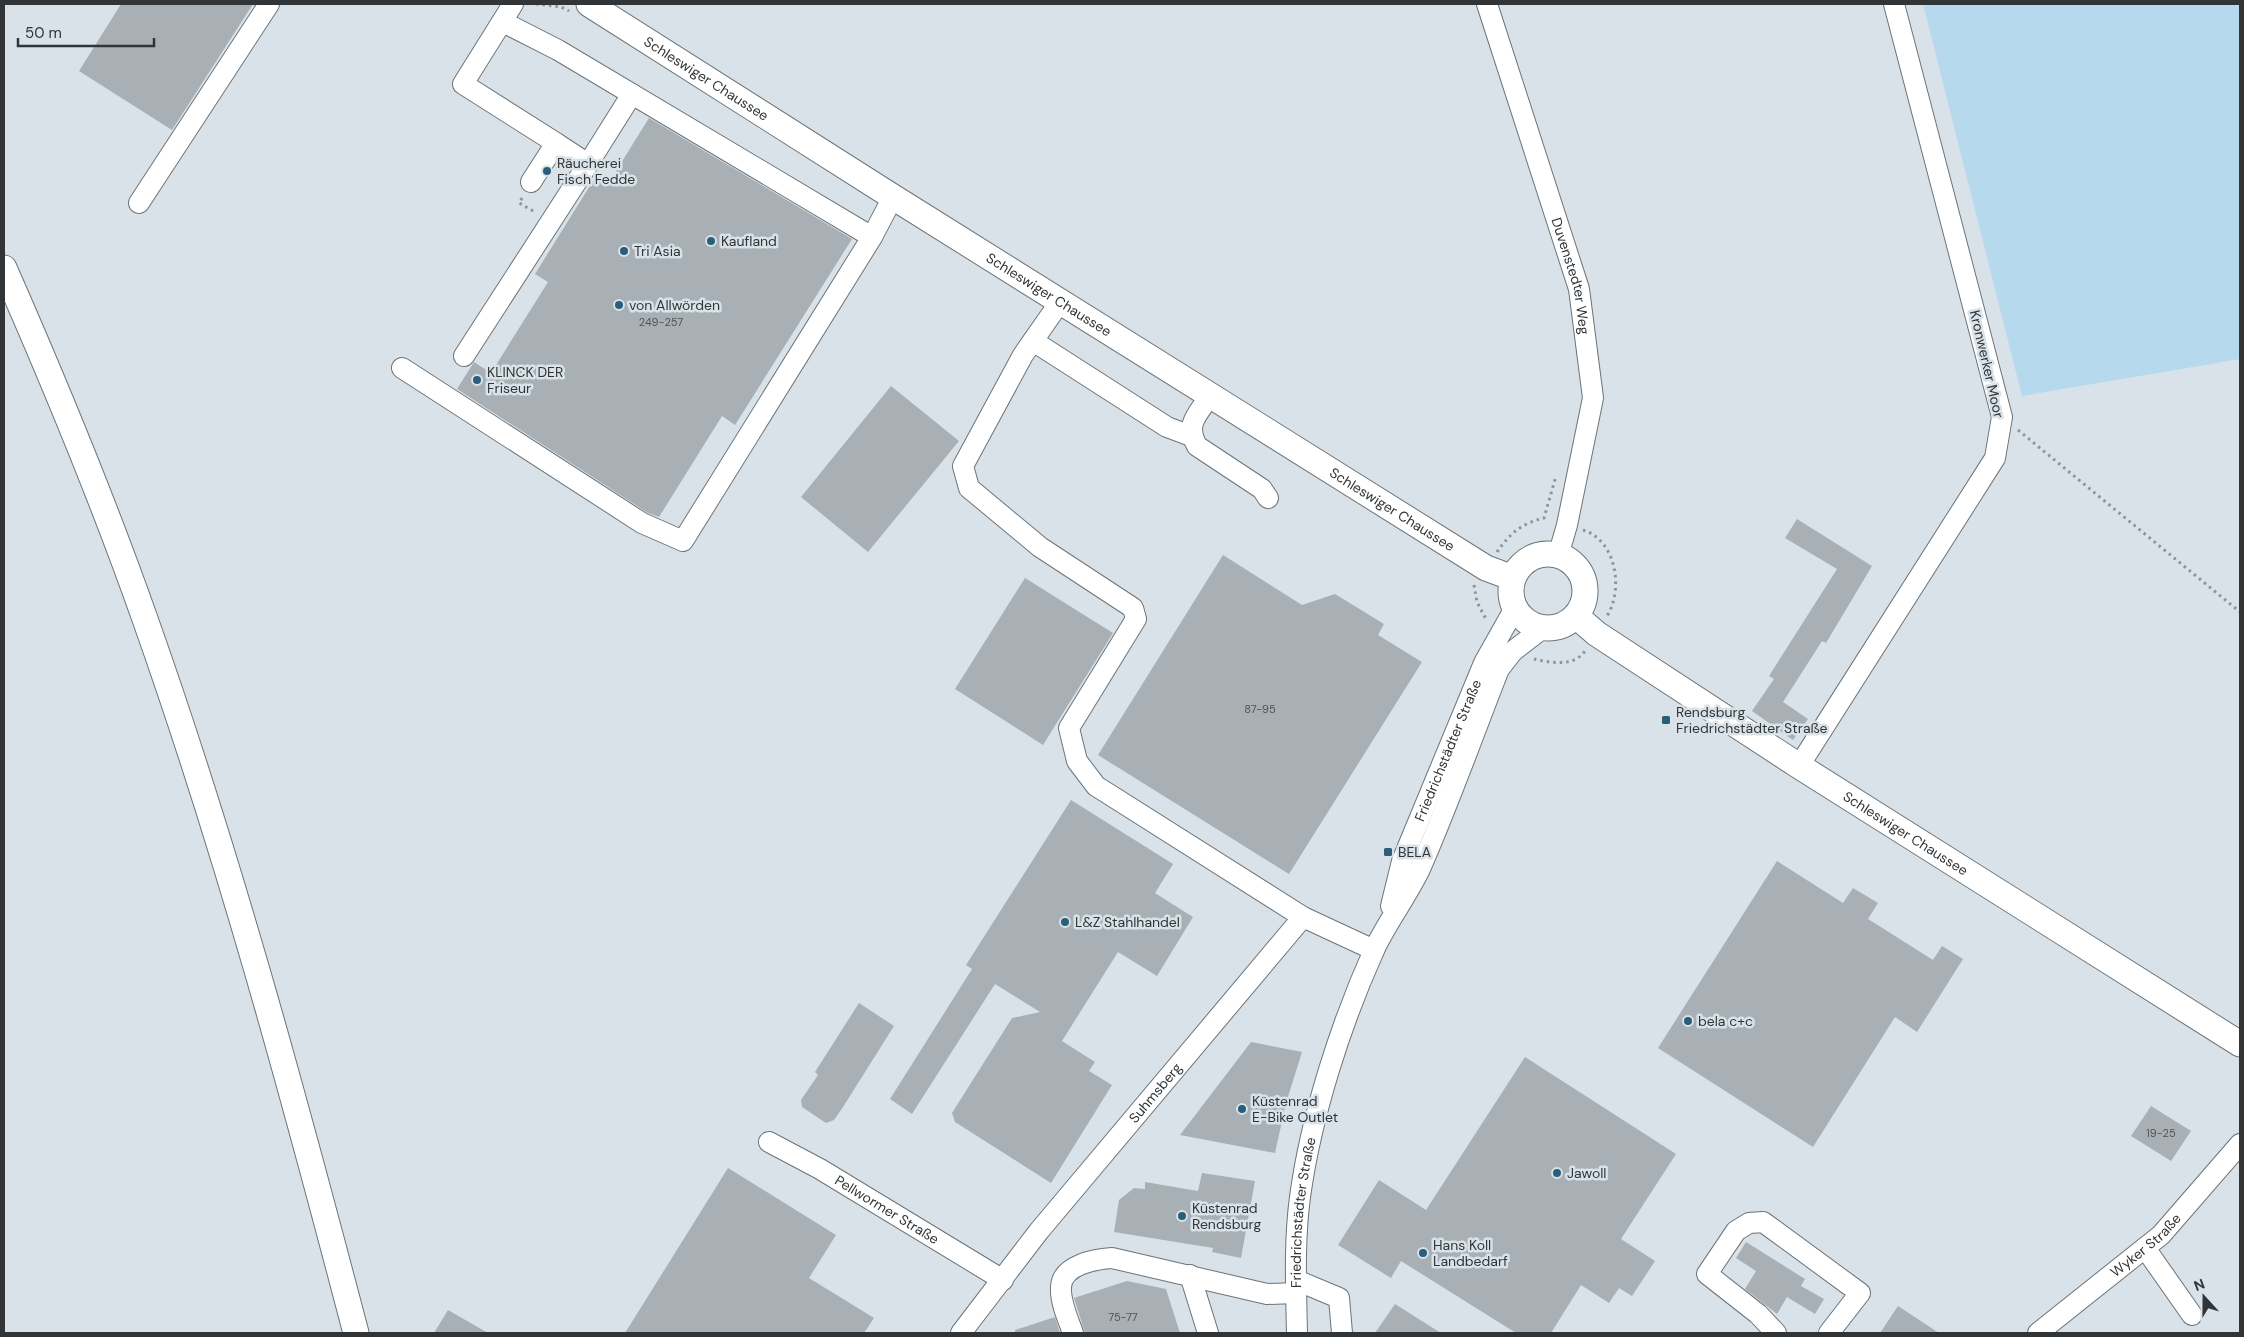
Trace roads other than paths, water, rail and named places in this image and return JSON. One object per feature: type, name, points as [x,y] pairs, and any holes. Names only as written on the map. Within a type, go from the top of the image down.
[{"type":"main road","name":"Schleswiger Chaussee","points":[[589,4],[893,197],[1486,568],[1513,578]]},
{"type":"main road","points":[[4,268],[92,479],[148,628],[242,918],[289,1082],[356,1333]]},
{"type":"main road","points":[[1548,554],[1558,556],[1570,561],[1578,570],[1585,587],[1584,600],[1576,616],[1564,625],[1544,628],[1525,620],[1515,608],[1511,590],[1513,578],[1522,565],[1530,559],[1548,554]]},
{"type":"main road","name":"Schleswiger Chaussee","points":[[1576,616],[1597,634],[1799,766],[2240,1044]]},
{"type":"street","points":[[139,203],[269,4]]},
{"type":"street","points":[[513,4],[463,84],[588,164]]},
{"type":"street","name":"Duvenstedter Weg","points":[[1487,4],[1579,289],[1585,332],[1593,398],[1567,526],[1558,556]]},
{"type":"street","name":"Kronwerker Moor","points":[[1799,766],[1995,458],[2002,417],[1894,4]]},
{"type":"street","points":[[503,22],[558,50],[872,237]]},
{"type":"street","points":[[464,356],[632,94]]},
{"type":"street","points":[[532,182],[556,143]]},
{"type":"street","points":[[402,368],[642,523],[683,542],[872,237],[893,197]]},
{"type":"street","points":[[1060,302],[1033,341],[963,466],[969,488],[1033,541],[1133,608],[1136,618],[1070,728],[1077,761],[1096,786],[1303,917],[1374,950]]},
{"type":"street","points":[[1033,341],[1167,427],[1191,436]]},
{"type":"street","points":[[1210,396],[1192,423],[1191,436],[1197,446],[1262,489],[1268,498]]},
{"type":"street","name":"Friedrichstädter Straße","points":[[1386,925],[1402,861],[1484,663],[1515,608]]},
{"type":"street","name":"Friedrichstädter Straße","points":[[1297,1333],[1296,1286],[1300,1197],[1316,1119],[1333,1056],[1374,950],[1386,925],[1419,871],[1499,669],[1514,651],[1544,628]]},
{"type":"street","name":"Suhmsberg","points":[[961,1333],[1039,1230],[1303,917]]},
{"type":"street","name":"Pellwormer Straße","points":[[769,1142],[836,1179],[1003,1280]]},
{"type":"street","name":"Wyker Straße","points":[[2038,1333],[2161,1235],[2240,1144]]},
{"type":"street","points":[[1776,1333],[1758,1314],[1707,1274],[1736,1231],[1749,1223],[1763,1222],[1860,1293],[1828,1333]]},
{"type":"street","points":[[2145,1248],[2192,1315]]},
{"type":"street","points":[[1073,1333],[1063,1303],[1061,1286],[1066,1274],[1084,1263],[1112,1258],[1267,1294],[1296,1286],[1339,1298],[1342,1333]]},
{"type":"street","points":[[1190,1275],[1208,1333]]},
{"type":"place","name":"Räucherei Fisch Fedde","points":[[547,171]]},
{"type":"place","name":"Kaufland","points":[[711,241]]},
{"type":"place","name":"Tri Asia","points":[[624,251]]},
{"type":"place","name":"von Allwörden","points":[[619,305]]},
{"type":"place","name":"KLINCK DER Friseur","points":[[477,380]]},
{"type":"place","name":"Rendsburg Friedrichstädter Straße","points":[[1666,720]]},
{"type":"place","name":"BELA","points":[[1388,852]]},
{"type":"place","name":"L&Z Stahlhandel","points":[[1065,922]]},
{"type":"place","name":"bela c+c","points":[[1688,1021]]},
{"type":"place","name":"Küstenrad E-Bike Outlet","points":[[1242,1109]]},
{"type":"place","name":"Jawoll","points":[[1557,1173]]},
{"type":"place","name":"Küstenrad Rendsburg","points":[[1182,1216]]},
{"type":"place","name":"Hans Koll Landbedarf","points":[[1423,1253]]}]
